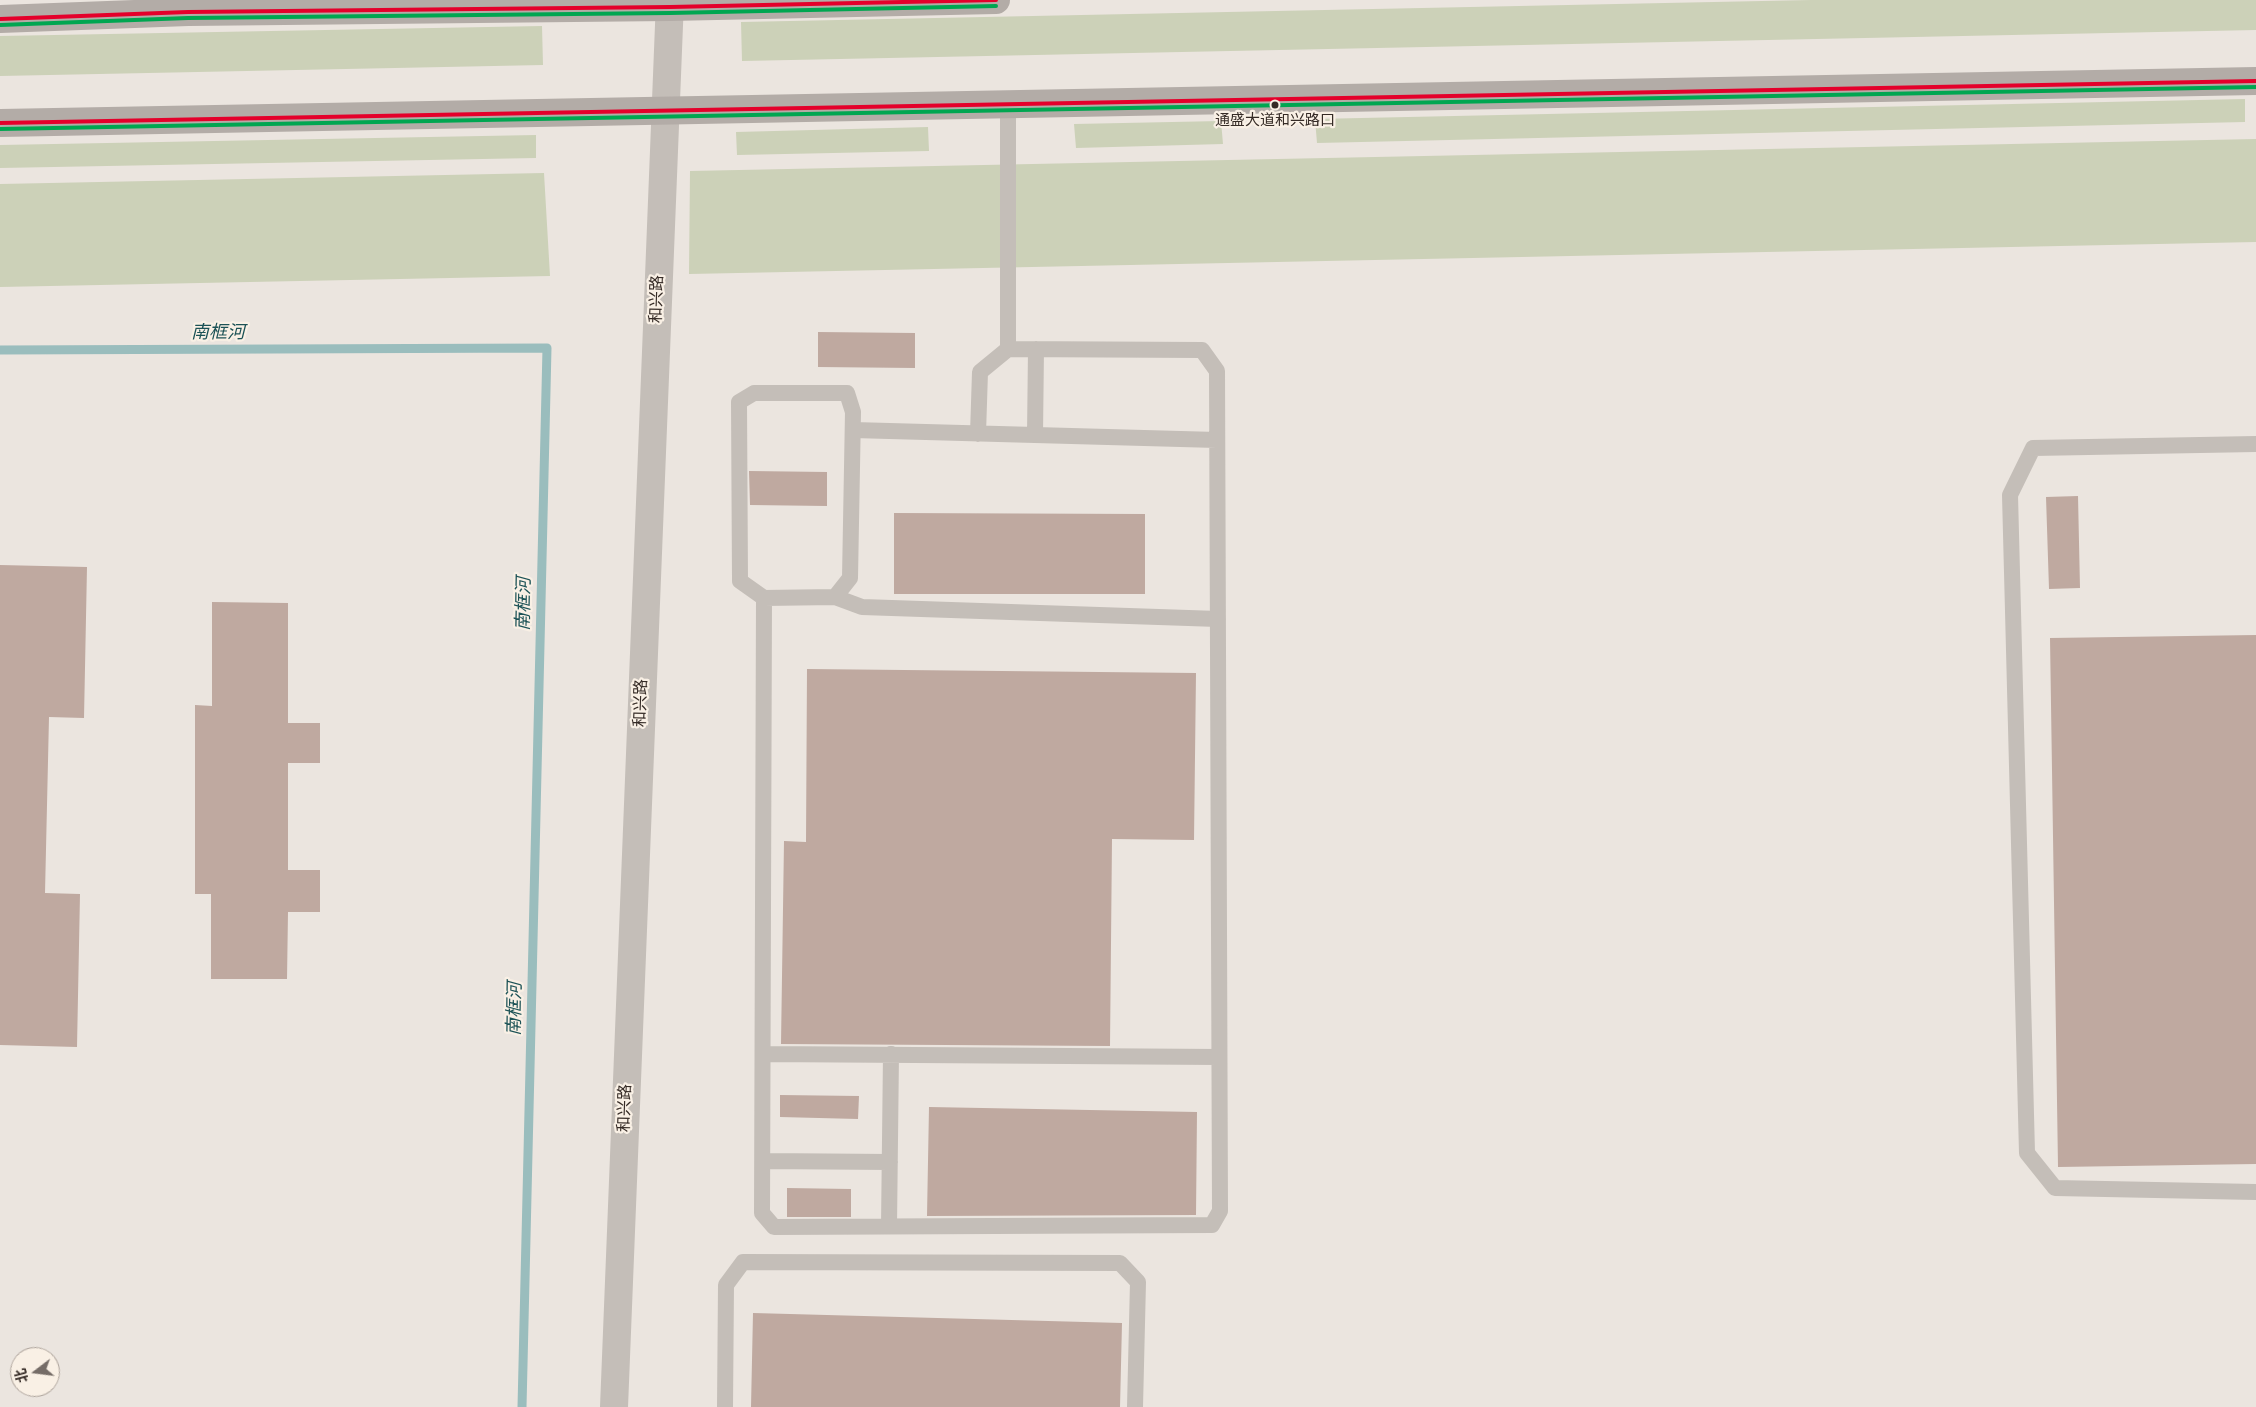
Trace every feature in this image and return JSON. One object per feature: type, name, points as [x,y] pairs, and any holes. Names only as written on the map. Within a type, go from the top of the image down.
[{"type":"main road","points":[[0,19],[188,12],[996,0]]},
{"type":"main road","points":[[0,123],[2256,81]]},
{"type":"street","name":"和兴路","points":[[614,1407],[670,4]]},
{"type":"lane","points":[[1008,105],[1008,348]]},
{"type":"lane","points":[[764,598],[762,1213],[774,1227],[1212,1225],[1220,1211],[1217,371],[1202,350],[1008,348],[980,372],[978,434]]},
{"type":"lane","points":[[1035,435],[1036,349]]},
{"type":"lane","points":[[835,597],[850,578],[853,412],[847,393],[754,393],[739,402],[740,582],[764,598],[835,597],[862,607],[1218,619]]},
{"type":"lane","points":[[853,430],[1217,440]]},
{"type":"lane","points":[[2256,444],[2033,448],[2010,495],[2027,1153],[2055,1188],[2256,1192]]},
{"type":"lane","points":[[763,1054],[1219,1057]]},
{"type":"lane","points":[[889,1226],[892,1054]]},
{"type":"lane","points":[[763,1161],[890,1162]]},
{"type":"lane","points":[[725,1407],[726,1285],[743,1262],[1120,1263],[1138,1282],[1135,1407]]},
{"type":"green space","points":[[1811,0],[2256,0],[2256,30],[742,61],[741,22]]},
{"type":"green space","points":[[542,26],[543,65],[0,76],[0,36]]},
{"type":"green space","points":[[2245,99],[2245,122],[1317,143],[1315,119]]},
{"type":"green space","points":[[1221,121],[1223,144],[1076,148],[1074,124]]},
{"type":"green space","points":[[928,127],[929,151],[737,155],[736,132]]},
{"type":"green space","points":[[536,135],[536,158],[0,168],[0,145]]},
{"type":"green space","points":[[2256,139],[2256,242],[689,274],[690,171]]},
{"type":"green space","points":[[544,173],[550,276],[0,287],[0,184]]},
{"type":"building","points":[[818,332],[915,333],[915,368],[818,367]]},
{"type":"building","points":[[749,471],[827,472],[827,506],[750,505]]},
{"type":"building","points":[[2078,496],[2080,588],[2049,589],[2046,497]]},
{"type":"building","points":[[894,513],[1145,514],[1145,594],[894,594]]},
{"type":"building","points":[[0,565],[87,567],[84,718],[49,717],[45,893],[80,894],[77,1047],[0,1045]]},
{"type":"building","points":[[212,602],[288,603],[288,723],[320,723],[320,763],[288,763],[288,870],[320,870],[320,912],[288,912],[287,979],[211,979],[211,894],[195,894],[195,705],[212,706]]},
{"type":"building","points":[[2256,635],[2256,1164],[2058,1167],[2050,638]]},
{"type":"building","points":[[807,669],[1196,673],[1194,840],[1112,839],[1110,1046],[781,1044],[784,841],[806,842]]},
{"type":"building","points":[[780,1095],[859,1096],[858,1119],[780,1117]]},
{"type":"building","points":[[929,1107],[1197,1112],[1196,1215],[927,1216]]},
{"type":"building","points":[[787,1188],[851,1189],[851,1217],[787,1217]]},
{"type":"building","points":[[753,1313],[1122,1323],[1120,1407],[751,1407]]},
{"type":"waterway","name":"南框河","points":[[0,350],[547,348],[522,1407]]},
{"type":"transit line","points":[[0,19],[188,12],[670,7],[996,0]]},
{"type":"transit line","points":[[0,25],[188,18],[670,13],[996,6]]},
{"type":"transit line","points":[[0,123],[2256,81]]},
{"type":"transit line","points":[[0,129],[2256,87]]},
{"type":"place","name":"通盛大道和兴路口","points":[[1275,105]]}]
